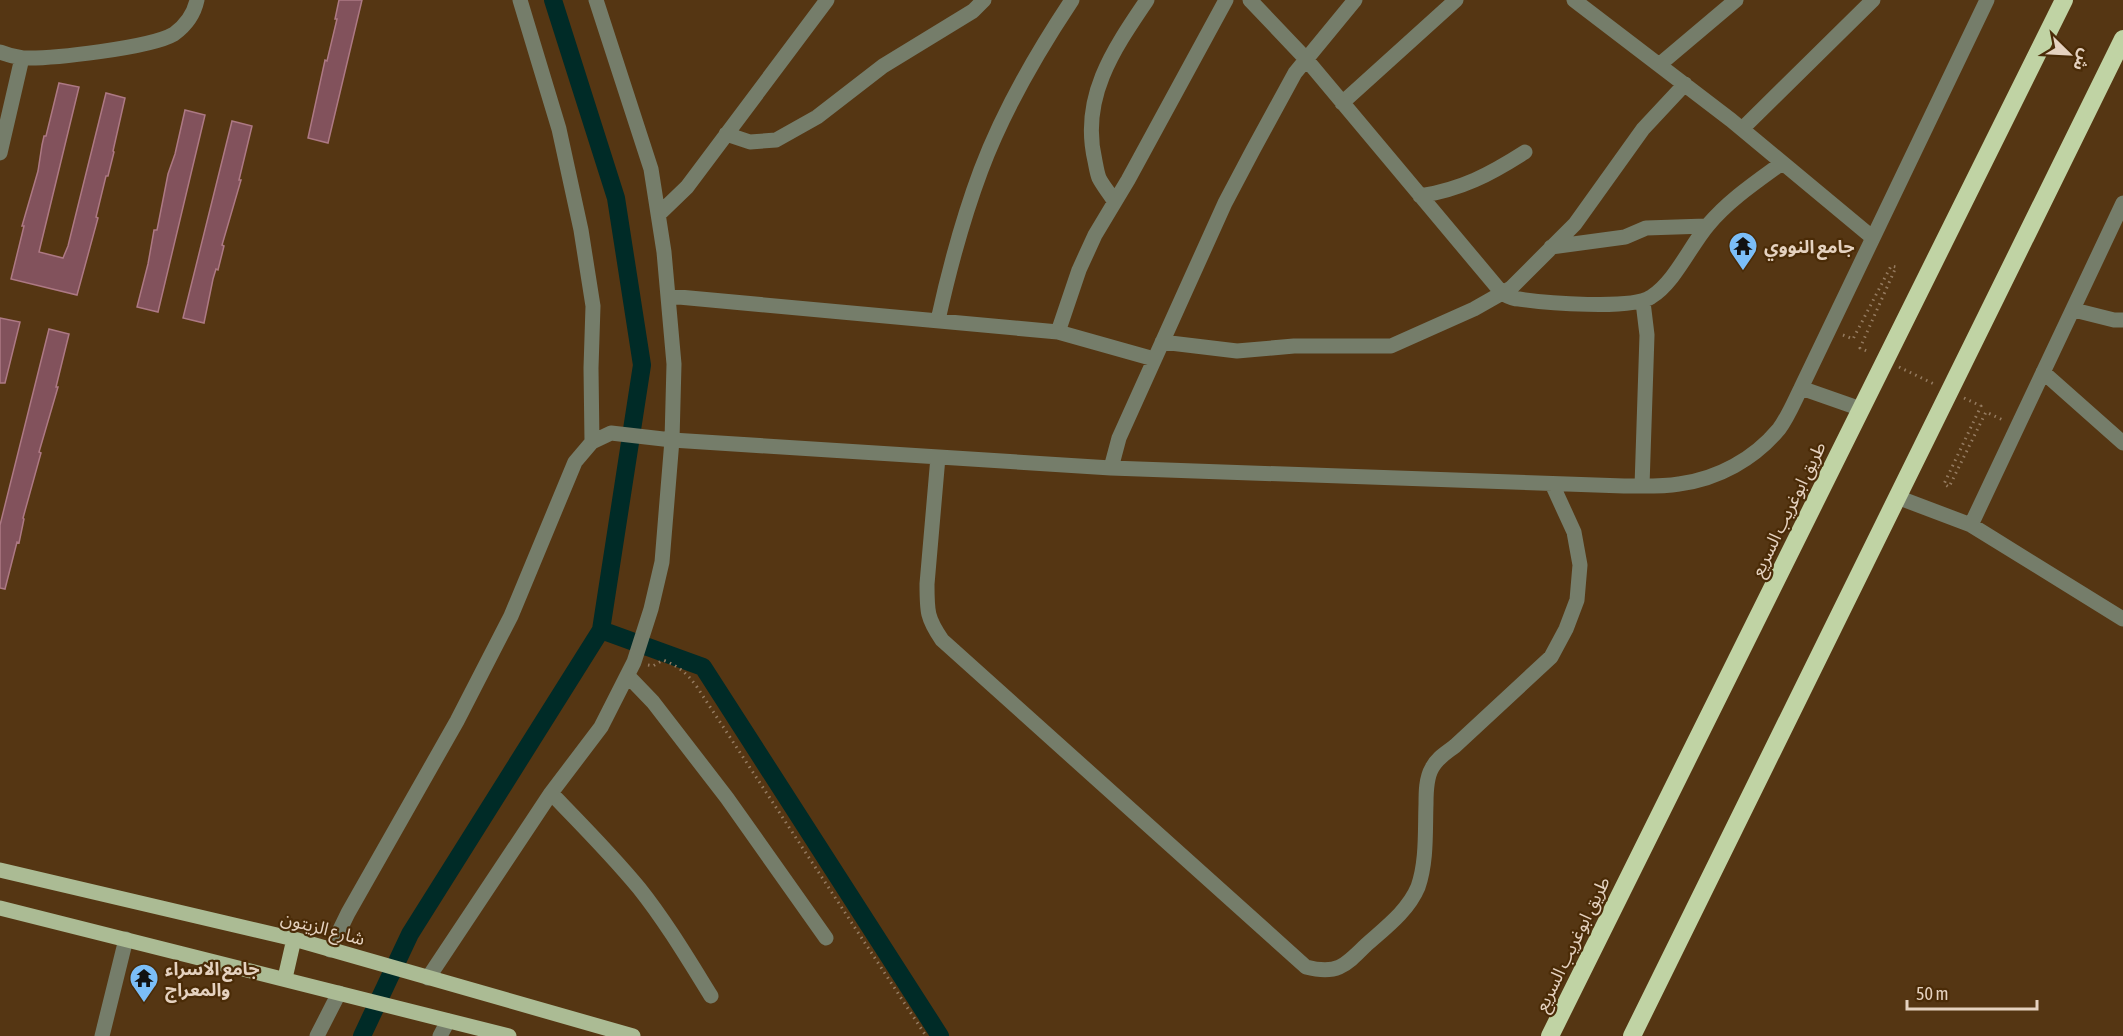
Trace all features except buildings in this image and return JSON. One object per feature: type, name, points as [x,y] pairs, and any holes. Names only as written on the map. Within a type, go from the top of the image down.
[{"type":"highway","name":"طريق ابوغريب السريع","points":[[1550,1036],[2064,0]]},
{"type":"highway","points":[[1632,1036],[2123,39]]},
{"type":"main road","name":"شارع الزيتون","points":[[0,870],[294,939],[633,1036]]},
{"type":"main road","points":[[0,908],[509,1036]]},
{"type":"main road","points":[[285,978],[294,939]]},
{"type":"street","points":[[0,52],[22,58],[76,54],[164,38],[184,25],[192,15],[197,0]]},
{"type":"street","points":[[520,0],[559,129],[593,306],[592,442]]},
{"type":"street","points":[[421,976],[551,793],[601,727],[634,662],[662,562],[672,440],[674,364],[659,214],[642,137],[596,0]]},
{"type":"street","points":[[659,214],[687,187],[827,0]]},
{"type":"street","points":[[726,134],[750,142],[776,140],[818,117],[883,66],[973,12],[984,0]]},
{"type":"street","points":[[938,320],[953,260],[981,170],[1024,76],[1072,0]]},
{"type":"street","points":[[1114,201],[1099,179],[1092,149],[1090,126],[1092,109],[1110,59],[1124,33],[1147,0]]},
{"type":"street","points":[[1058,332],[1079,270],[1095,235],[1193,63],[1226,0]]},
{"type":"street","points":[[1250,0],[1306,60],[1502,293],[1517,299],[1612,305],[1643,302],[1662,287],[1706,226],[1723,208],[1782,163]]},
{"type":"street","points":[[1112,468],[1119,438],[1225,203],[1295,73],[1355,0]]},
{"type":"street","points":[[1342,103],[1456,0]]},
{"type":"street","points":[[1574,0],[1742,129],[1873,238]]},
{"type":"street","points":[[1659,65],[1736,0]]},
{"type":"street","points":[[1742,129],[1873,0]]},
{"type":"street","points":[[330,950],[348,913],[458,721],[511,616],[575,462],[592,442],[611,433],[617,433],[672,440],[1112,468],[1552,484],[1642,486],[1679,484],[1708,478],[1734,466],[1759,449],[1780,428],[1987,0]]},
{"type":"street","points":[[0,153],[22,58]]},
{"type":"street","points":[[1162,342],[1237,351],[1294,346],[1391,346],[1474,309],[1511,288],[1575,224],[1644,129],[1685,84]]},
{"type":"street","points":[[1420,196],[1463,185],[1492,174],[1525,152]]},
{"type":"street","points":[[1971,525],[2123,203]]},
{"type":"street","points":[[1551,247],[1625,237],[1646,228],[1706,226]]},
{"type":"street","points":[[668,296],[1058,332],[1154,359]]},
{"type":"street","points":[[1642,486],[1647,335],[1643,302]]},
{"type":"street","points":[[2074,310],[2123,320]]},
{"type":"street","points":[[2043,372],[2123,443]]},
{"type":"street","points":[[1801,388],[1861,409]]},
{"type":"street","points":[[938,458],[927,603],[930,622],[942,640],[1306,967],[1323,972],[1338,969],[1355,956],[1409,904],[1418,887],[1424,866],[1426,789],[1430,770],[1441,756],[1455,746],[1551,657],[1566,629],[1577,600],[1580,565],[1574,532],[1552,484]]},
{"type":"street","points":[[1898,497],[1971,525],[2123,619]]},
{"type":"street","points":[[634,662],[653,702],[727,798],[826,938]]},
{"type":"street","points":[[551,793],[600,843],[640,889],[675,937],[711,996]]},
{"type":"street","points":[[102,1036],[126,939]]},
{"type":"street","points":[[317,1036],[339,993]]},
{"type":"street","points":[[440,1036],[448,1021]]},
{"type":"path","points":[[1853,339],[1891,266],[1896,267],[1860,348],[1870,353]]},
{"type":"path","points":[[1890,363],[1941,387]]},
{"type":"path","points":[[1961,397],[1981,406],[1944,484],[1949,487],[1986,412]]},
{"type":"path","points":[[634,662],[652,666],[663,660],[687,673],[926,1036]]},
{"type":"waterway","points":[[362,1036],[410,934],[601,630],[642,365],[616,198],[553,0]]},
{"type":"waterway","points":[[601,630],[703,667],[940,1036]]},
{"type":"place","name":"جامع النووي","points":[[1743,272]]},
{"type":"place","name":"جامع الاسراء والمعراج","points":[[144,1004]]}]
